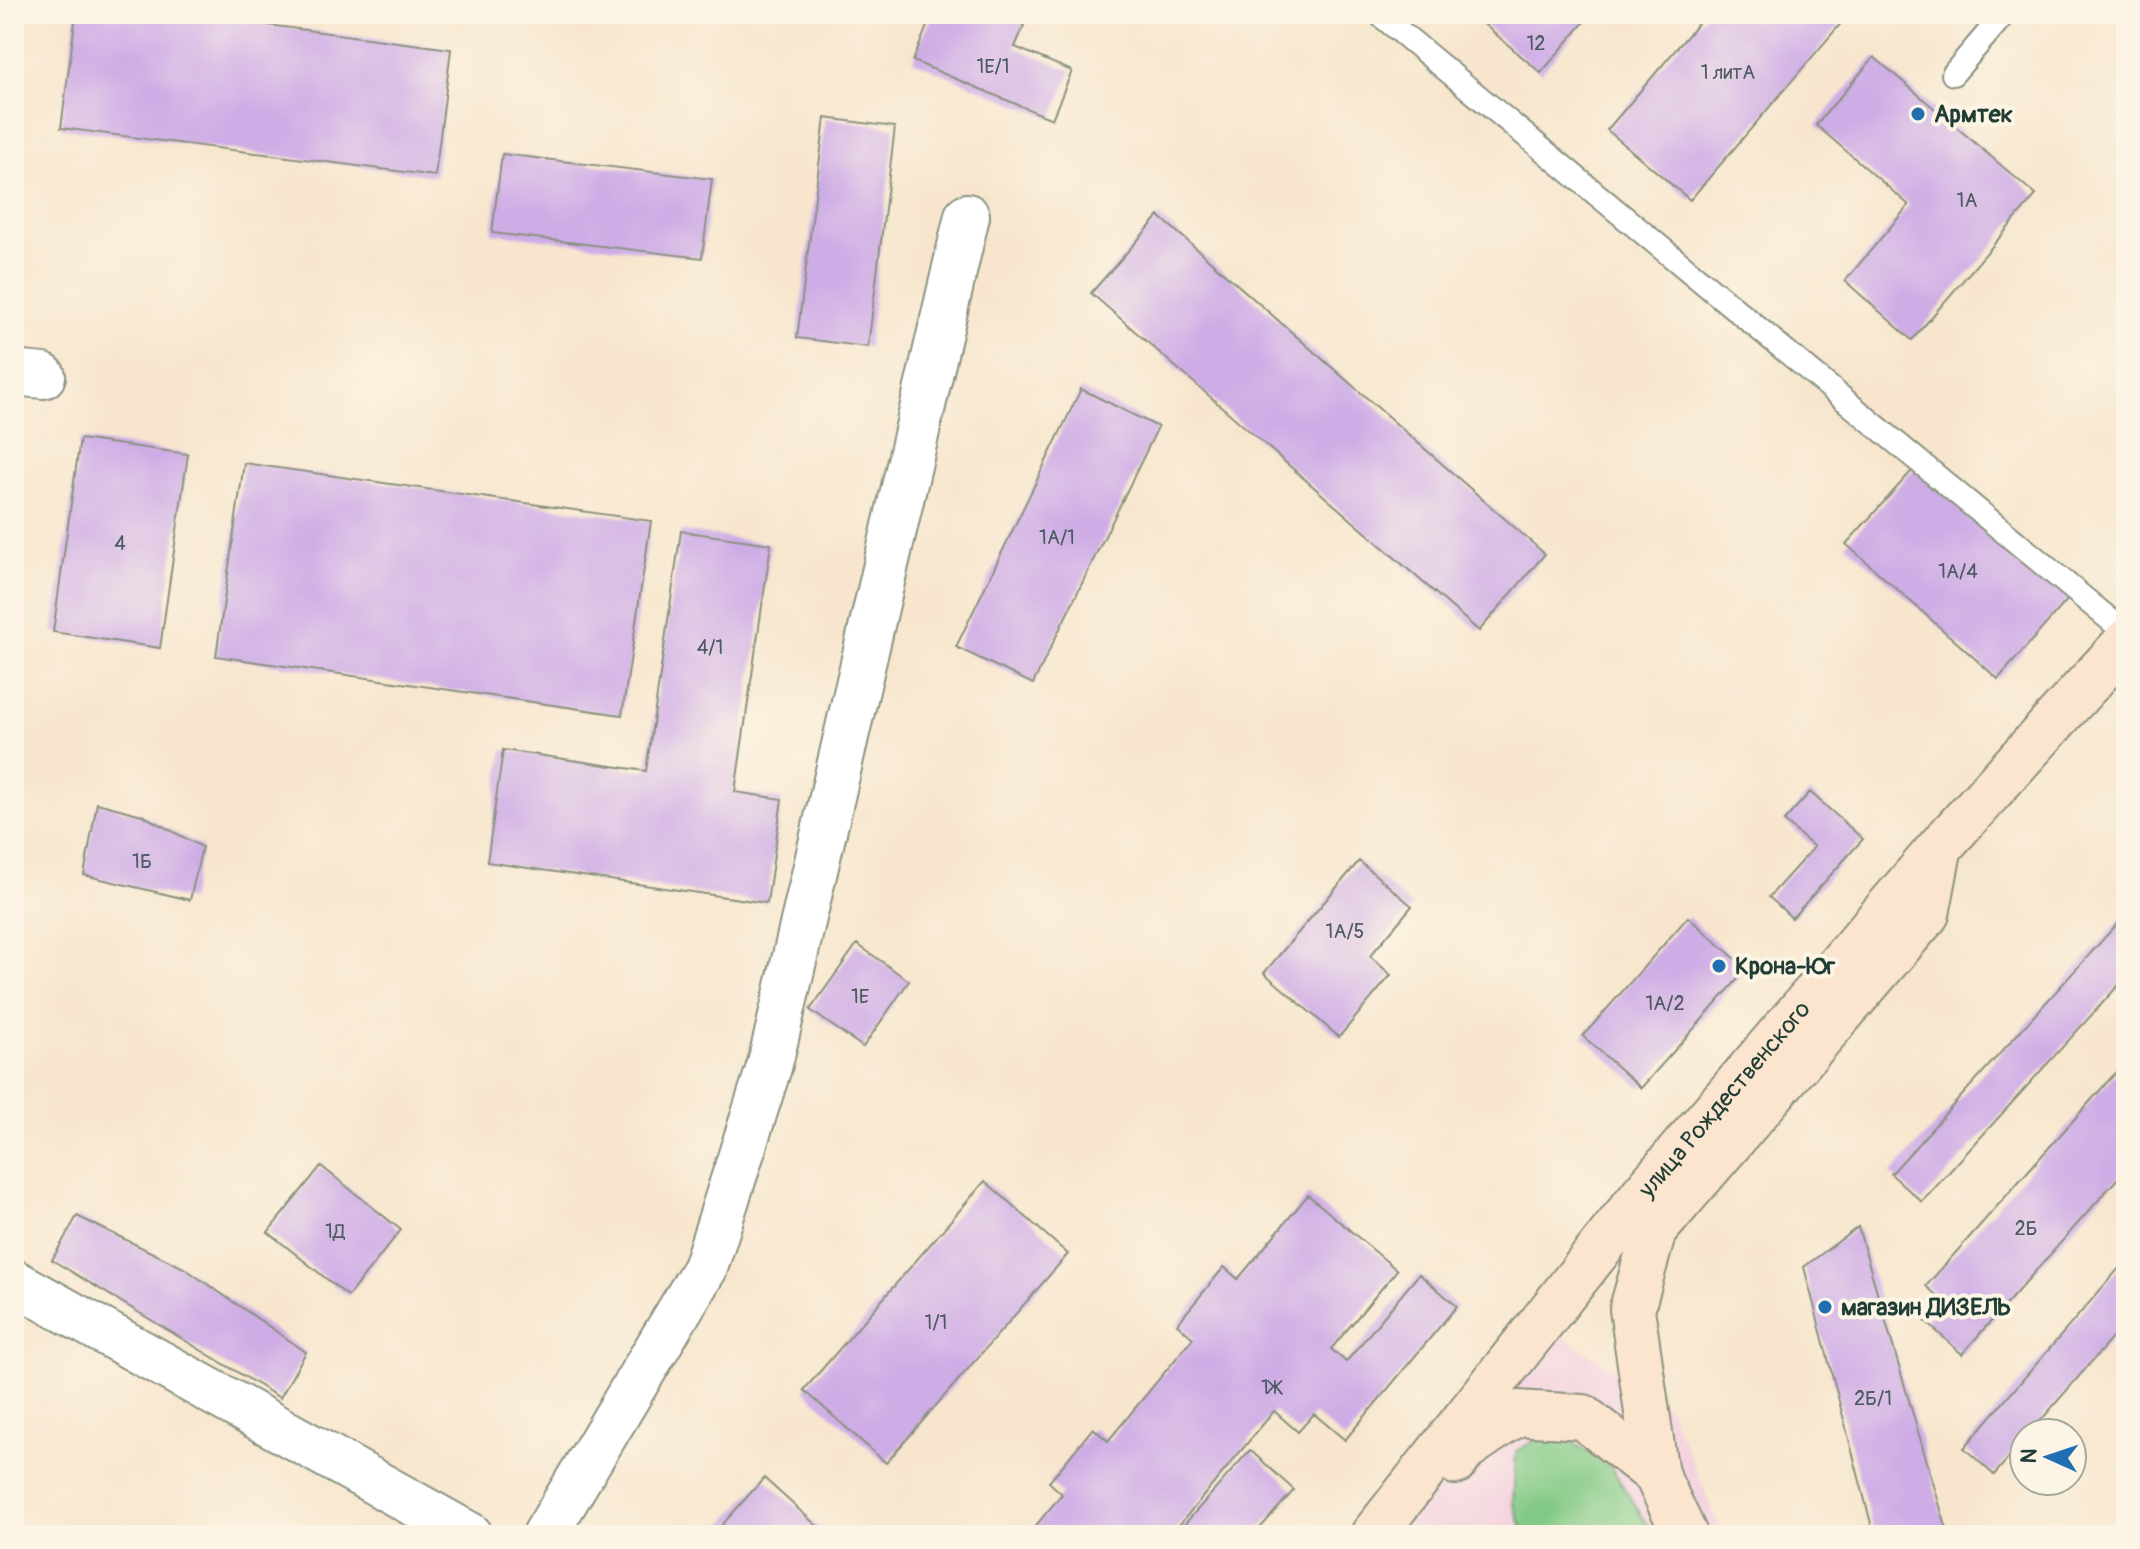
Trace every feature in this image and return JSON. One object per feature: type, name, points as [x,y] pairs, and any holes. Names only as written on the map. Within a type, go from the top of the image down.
[{"type":"main road","name":"улица Рождественского","points":[[1374,1535],[1644,1193],[1939,848],[2126,642]]},
{"type":"main road","points":[[1685,1535],[1656,1474],[1632,1309],[1654,1231],[1927,914],[1939,848]]},
{"type":"main road","points":[[1374,1535],[1410,1520],[1466,1448],[1517,1413],[1583,1417],[1656,1474]]},
{"type":"street","points":[[545,1535],[705,1268],[770,1064],[967,216]]},
{"type":"street","points":[[14,1282],[470,1535]]},
{"type":"lane","points":[[1379,14],[2126,633]]},
{"type":"lane","points":[[1953,74],[2004,14]]},
{"type":"shaded area","points":[[1530,1314],[1668,1407],[1724,1535],[1346,1535]]},
{"type":"green space","points":[[1553,1430],[1610,1466],[1654,1535],[1525,1535],[1513,1503],[1516,1451]]},
{"type":"building","points":[[76,14],[184,14],[451,49],[435,176],[61,128]]},
{"type":"building","points":[[932,14],[996,14],[1024,25],[1015,47],[1072,71],[1052,119],[913,61]]},
{"type":"building","points":[[1472,14],[1591,14],[1541,73]]},
{"type":"building","points":[[1706,14],[1849,14],[1690,200],[1607,130]]},
{"type":"building","points":[[1874,57],[2036,195],[1912,340],[1845,281],[1909,205],[1816,125]]},
{"type":"building","points":[[825,118],[895,127],[868,347],[797,338]]},
{"type":"building","points":[[502,154],[712,179],[702,258],[492,233]]},
{"type":"building","points":[[1159,216],[1545,554],[1479,631],[1091,293]]},
{"type":"building","points":[[1081,389],[1158,427],[1033,684],[956,647]]},
{"type":"building","points":[[80,439],[188,454],[160,648],[53,632]]},
{"type":"building","points":[[244,463],[651,521],[622,715],[216,656]]},
{"type":"building","points":[[1918,464],[2069,598],[1998,679],[1846,544]]},
{"type":"building","points":[[681,531],[771,544],[735,792],[782,799],[767,903],[487,862],[503,750],[646,771]]},
{"type":"building","points":[[1810,792],[1863,839],[1792,918],[1769,897],[1814,847],[1784,821]]},
{"type":"building","points":[[97,803],[142,815],[202,847],[190,900],[84,875]]},
{"type":"building","points":[[1359,861],[1412,906],[1370,956],[1391,975],[1339,1037],[1264,973]]},
{"type":"building","points":[[2126,914],[2126,977],[1922,1202],[1891,1174]]},
{"type":"building","points":[[1688,917],[1747,969],[1641,1088],[1583,1036]]},
{"type":"building","points":[[857,944],[909,981],[863,1047],[810,1010]]},
{"type":"building","points":[[2126,1061],[2126,1169],[1962,1354],[1925,1321],[1943,1301],[1926,1286]]},
{"type":"building","points":[[321,1166],[401,1230],[348,1296],[268,1232]]},
{"type":"building","points":[[985,1181],[1068,1254],[886,1463],[804,1390]]},
{"type":"building","points":[[1308,1195],[1397,1270],[1331,1349],[1346,1362],[1419,1274],[1457,1306],[1345,1440],[1314,1414],[1298,1432],[1274,1411],[1171,1535],[1028,1535],[1062,1494],[1049,1482],[1093,1428],[1108,1441],[1193,1338],[1177,1324],[1224,1267],[1238,1279]]},
{"type":"building","points":[[77,1216],[184,1268],[306,1352],[280,1398],[52,1260]]},
{"type":"building","points":[[1858,1227],[1947,1530],[1938,1535],[1874,1535],[1804,1267]]},
{"type":"building","points":[[2126,1260],[2126,1322],[2044,1417],[2008,1417],[2008,1459],[1994,1475],[1964,1448]]},
{"type":"building","points":[[1250,1450],[1294,1490],[1254,1535],[1175,1535]]},
{"type":"building","points":[[764,1478],[827,1535],[713,1535]]},
{"type":"place","name":"Армтек","points":[[1918,114]]},
{"type":"place","name":"Крона-Юг","points":[[1719,966]]},
{"type":"place","name":"магазин ДИЗЕЛЬ","points":[[1825,1307]]}]
